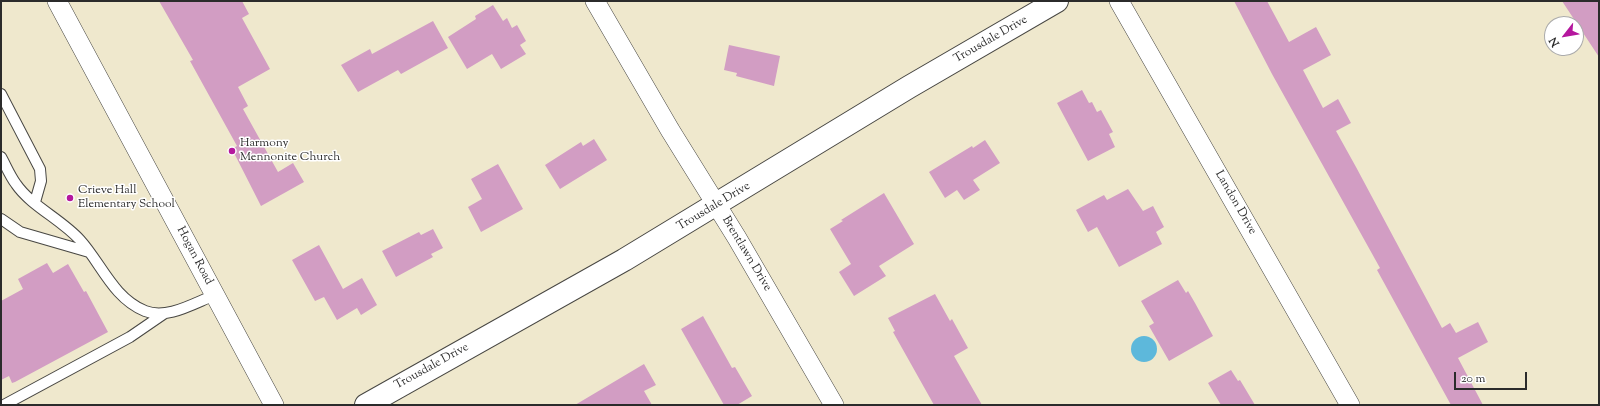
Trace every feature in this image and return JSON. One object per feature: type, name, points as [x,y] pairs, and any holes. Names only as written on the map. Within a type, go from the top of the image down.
[{"type":"street","name":"Hogan Road","points":[[57,1],[274,405]]},
{"type":"street","name":"Brentlawn Drive","points":[[595,1],[834,405]]},
{"type":"street","name":"Trousdale Drive","points":[[366,405],[624,260],[717,205],[902,91],[1058,1]]},
{"type":"street","name":"Landon Drive","points":[[1119,1],[1350,405]]},
{"type":"lane","points":[[1,94],[40,169],[41,181],[35,202]]},
{"type":"lane","points":[[1,157],[15,184],[69,229],[89,252],[110,283],[122,296],[145,311],[165,313]]},
{"type":"lane","points":[[1,219],[20,232],[89,252]]},
{"type":"lane","points":[[4,405],[130,337],[165,313],[215,295]]},
{"type":"water","points":[[1144,336],[1153,340],[1157,349],[1153,358],[1144,362],[1135,358],[1131,349],[1135,340]]},
{"type":"building","points":[[159,1],[242,1],[249,14],[242,18],[270,69],[238,87],[248,106],[243,109],[278,172],[293,163],[304,182],[261,206],[232,149],[237,146],[190,61],[193,60]]},
{"type":"building","points":[[1234,1],[1267,1],[1289,42],[1316,27],[1331,55],[1303,70],[1323,108],[1338,99],[1351,123],[1336,131],[1442,328],[1450,323],[1456,333],[1478,322],[1488,342],[1458,358],[1483,405],[1451,405],[1377,270],[1380,268],[1272,74]]},
{"type":"building","points":[[1562,1],[1599,1],[1599,57],[1584,34],[1584,16],[1572,16]]},
{"type":"building","points":[[493,5],[503,21],[507,18],[512,28],[517,25],[526,41],[520,45],[526,54],[501,69],[492,54],[467,69],[448,37],[476,19],[475,16]]},
{"type":"building","points":[[433,21],[448,48],[401,74],[398,70],[358,92],[341,65],[370,49],[372,54]]},
{"type":"building","points":[[729,45],[780,56],[774,86],[736,76],[737,73],[724,70]]},
{"type":"building","points":[[1082,90],[1089,103],[1092,102],[1097,112],[1101,110],[1113,132],[1109,134],[1115,147],[1088,161],[1057,103]]},
{"type":"building","points":[[594,139],[607,160],[560,189],[545,165],[581,142],[583,146]]},
{"type":"building","points":[[985,140],[1000,163],[973,180],[980,190],[964,200],[957,190],[945,198],[929,172],[972,146],[973,148]]},
{"type":"building","points":[[498,164],[523,209],[481,232],[468,207],[482,199],[471,179]]},
{"type":"building","points":[[1128,189],[1143,211],[1153,206],[1164,227],[1156,232],[1162,244],[1119,267],[1097,227],[1088,232],[1076,210],[1104,195],[1107,200]]},
{"type":"building","points":[[884,193],[914,244],[879,266],[886,276],[854,296],[839,272],[851,264],[830,229],[843,221],[841,220]]},
{"type":"building","points":[[433,229],[443,248],[431,254],[433,257],[396,277],[382,251],[419,232],[421,235]]},
{"type":"building","points":[[319,245],[343,289],[362,278],[377,305],[361,315],[357,308],[337,320],[324,297],[315,301],[292,260]]},
{"type":"building","points":[[47,263],[53,273],[68,264],[84,292],[86,291],[108,332],[15,382],[12,383],[9,376],[1,380],[1,301],[23,289],[18,279]]},
{"type":"building","points":[[1178,280],[1186,293],[1188,291],[1213,336],[1169,361],[1149,326],[1154,323],[1141,301]]},
{"type":"building","points":[[935,294],[950,321],[952,319],[968,348],[954,356],[982,405],[934,405],[893,332],[895,331],[888,318]]},
{"type":"building","points":[[703,316],[732,368],[735,367],[752,396],[737,405],[724,405],[681,329]]},
{"type":"building","points":[[644,364],[656,385],[644,391],[652,405],[575,405]]},
{"type":"building","points":[[1231,370],[1238,381],[1240,380],[1255,405],[1221,405],[1208,383]]},
{"type":"place","name":"Harmony Mennonite Church","points":[[232,151]]},
{"type":"place","name":"Crieve Hall Elementary School","points":[[70,198]]}]
